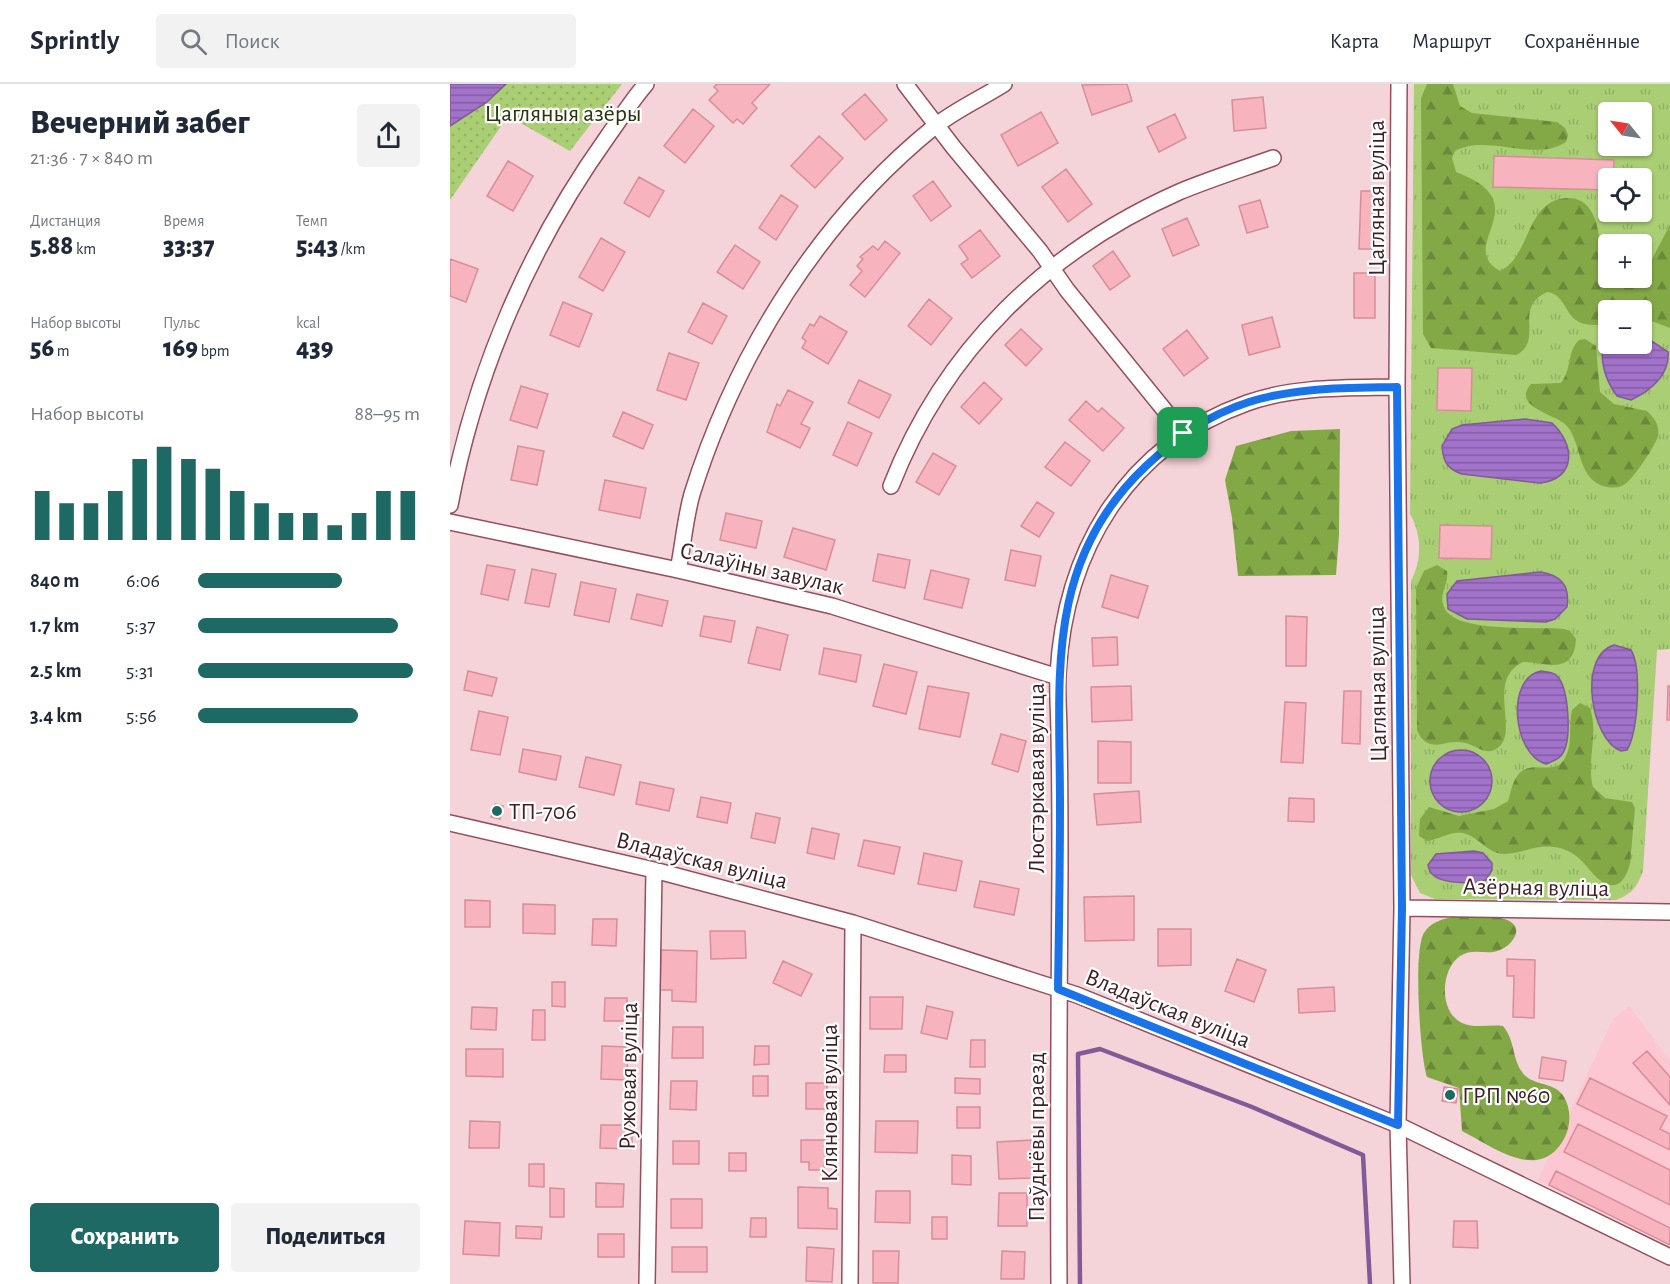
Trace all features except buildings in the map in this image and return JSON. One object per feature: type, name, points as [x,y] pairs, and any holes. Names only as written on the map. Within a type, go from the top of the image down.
[{"type":"street","points":[[450,505],[477,395],[521,283],[560,210],[594,156],[646,84]]},
{"type":"street","points":[[905,84],[1183,433]]},
{"type":"street","points":[[678,570],[692,496],[720,418],[744,365],[793,284],[826,237],[868,188],[936,125],[1004,84]]},
{"type":"street","name":"Цагляная вуліца","points":[[1399,84],[1397,387],[1402,908],[1398,1125],[1402,1284]]},
{"type":"street","points":[[891,486],[909,442],[939,391],[974,341],[1052,268],[1126,219],[1180,192],[1273,158]]},
{"type":"street","name":"Люстэркавая вуліца","points":[[1058,989],[1060,804],[1058,677],[1073,585],[1087,545],[1105,514],[1133,478],[1183,433],[1249,403],[1314,389],[1397,387]]},
{"type":"street","name":"Салаўіны завулак","points":[[450,522],[678,570],[832,606],[1058,677]]},
{"type":"street","name":"Владаўская вуліца","points":[[450,823],[654,870],[853,923],[1058,989],[1398,1125],[1670,1257]]},
{"type":"street","name":"Ружовая вуліца","points":[[647,1284],[654,870]]},
{"type":"street","name":"Азёрная вуліца","points":[[1402,908],[1670,912]]},
{"type":"street","name":"Кляновая вуліца","points":[[850,1284],[853,923]]},
{"type":"street","name":"Паўднёвы праезд","points":[[1058,989],[1059,1284]]},
{"type":"shaded area","points":[[450,84],[506,84],[487,102],[450,126]]},
{"type":"shaded area","points":[[1652,341],[1668,352],[1668,360],[1662,375],[1652,387],[1631,400],[1617,396],[1612,389],[1605,373],[1602,354],[1652,354]]},
{"type":"shaded area","points":[[1525,419],[1552,423],[1560,431],[1568,450],[1566,468],[1561,475],[1540,483],[1462,474],[1447,464],[1442,446],[1452,429],[1462,425]]},
{"type":"shaded area","points":[[1540,572],[1559,579],[1567,593],[1567,607],[1555,619],[1546,622],[1467,619],[1448,609],[1447,594],[1457,581]]},
{"type":"shaded area","points":[[1614,645],[1631,650],[1637,671],[1634,730],[1627,750],[1621,751],[1611,744],[1602,731],[1592,698],[1595,665],[1602,652]]},
{"type":"shaded area","points":[[1541,671],[1553,673],[1562,683],[1568,714],[1568,735],[1563,754],[1546,764],[1535,758],[1526,747],[1520,732],[1518,717],[1518,701],[1522,687],[1530,677]]},
{"type":"shaded area","points":[[1461,750],[1483,759],[1492,781],[1483,803],[1461,812],[1439,803],[1430,781],[1439,759]]},
{"type":"shaded area","points":[[1474,851],[1483,853],[1492,863],[1492,870],[1486,880],[1452,882],[1436,877],[1430,872],[1428,865],[1436,854]]},
{"type":"shaded area","points":[[1629,1006],[1670,1061],[1670,1245],[1538,1180],[1613,1019]]},
{"type":"green space","name":"Цагляныя азёры","points":[[450,84],[622,84],[570,151],[508,116],[450,200]]},
{"type":"green space","points":[[1414,84],[1670,84],[1670,649],[1657,650],[1643,871],[1636,886],[1626,895],[1616,900],[1435,899],[1420,893],[1411,875],[1411,581],[1419,556],[1417,530],[1410,514]]},
{"type":"green space","points":[[1427,84],[1453,84],[1460,106],[1472,113],[1557,122],[1565,128],[1568,135],[1566,142],[1553,148],[1540,150],[1481,145],[1468,146],[1455,151],[1452,158],[1456,172],[1480,184],[1492,197],[1495,211],[1486,249],[1488,261],[1500,271],[1510,264],[1544,207],[1555,201],[1572,198],[1585,203],[1598,228],[1598,288],[1652,288],[1652,259],[1670,225],[1670,328],[1652,321],[1652,300],[1598,300],[1598,324],[1593,325],[1574,319],[1555,294],[1547,292],[1531,306],[1528,341],[1524,349],[1516,355],[1431,348],[1423,334],[1421,98]]},
{"type":"green space","points":[[1585,339],[1596,346],[1600,392],[1614,404],[1647,411],[1658,428],[1654,446],[1629,481],[1619,487],[1607,487],[1590,477],[1566,425],[1537,409],[1526,399],[1526,392],[1531,384],[1561,383],[1567,372],[1575,344]]},
{"type":"green space","points":[[1340,429],[1339,535],[1336,575],[1238,576],[1232,518],[1225,480],[1236,446],[1291,431]]},
{"type":"green space","points":[[1437,565],[1447,571],[1442,602],[1451,616],[1480,625],[1564,629],[1570,631],[1576,639],[1570,659],[1564,663],[1548,665],[1523,662],[1512,671],[1506,682],[1504,694],[1506,732],[1503,742],[1492,751],[1484,751],[1460,742],[1430,744],[1421,737],[1417,730],[1416,588],[1424,571]]},
{"type":"green space","points":[[1580,703],[1590,708],[1592,718],[1591,777],[1593,787],[1605,798],[1632,802],[1635,808],[1630,864],[1621,882],[1614,885],[1605,883],[1574,854],[1559,848],[1543,847],[1504,854],[1493,851],[1463,833],[1454,833],[1427,841],[1419,836],[1420,819],[1429,807],[1459,816],[1494,809],[1508,801],[1514,781],[1524,770],[1556,766],[1562,763],[1568,751],[1572,710]]},
{"type":"green space","points":[[1490,916],[1509,921],[1515,926],[1514,939],[1503,949],[1495,952],[1465,953],[1453,962],[1446,980],[1446,1001],[1454,1018],[1462,1023],[1472,1026],[1503,1026],[1510,1037],[1516,1061],[1526,1077],[1555,1088],[1564,1097],[1569,1112],[1567,1132],[1555,1151],[1543,1158],[1531,1160],[1517,1158],[1462,1131],[1459,1088],[1427,1077],[1422,1048],[1419,1004],[1421,943],[1424,933],[1432,924],[1451,917]]},
{"type":"waterway","points":[[1080,1284],[1078,1054],[1100,1049],[1252,1107],[1363,1155],[1370,1284]]},
{"type":"place","name":"ТП-706","points":[[497,811]]},
{"type":"place","name":"ГРП №60","points":[[1450,1095]]},
{"type":"route","points":[[1397,387],[1402,908],[1398,1125],[1058,989],[1060,804],[1058,677],[1060,652],[1073,585],[1087,545],[1105,514],[1133,478],[1183,433],[1249,403],[1314,389],[1397,387]]}]
